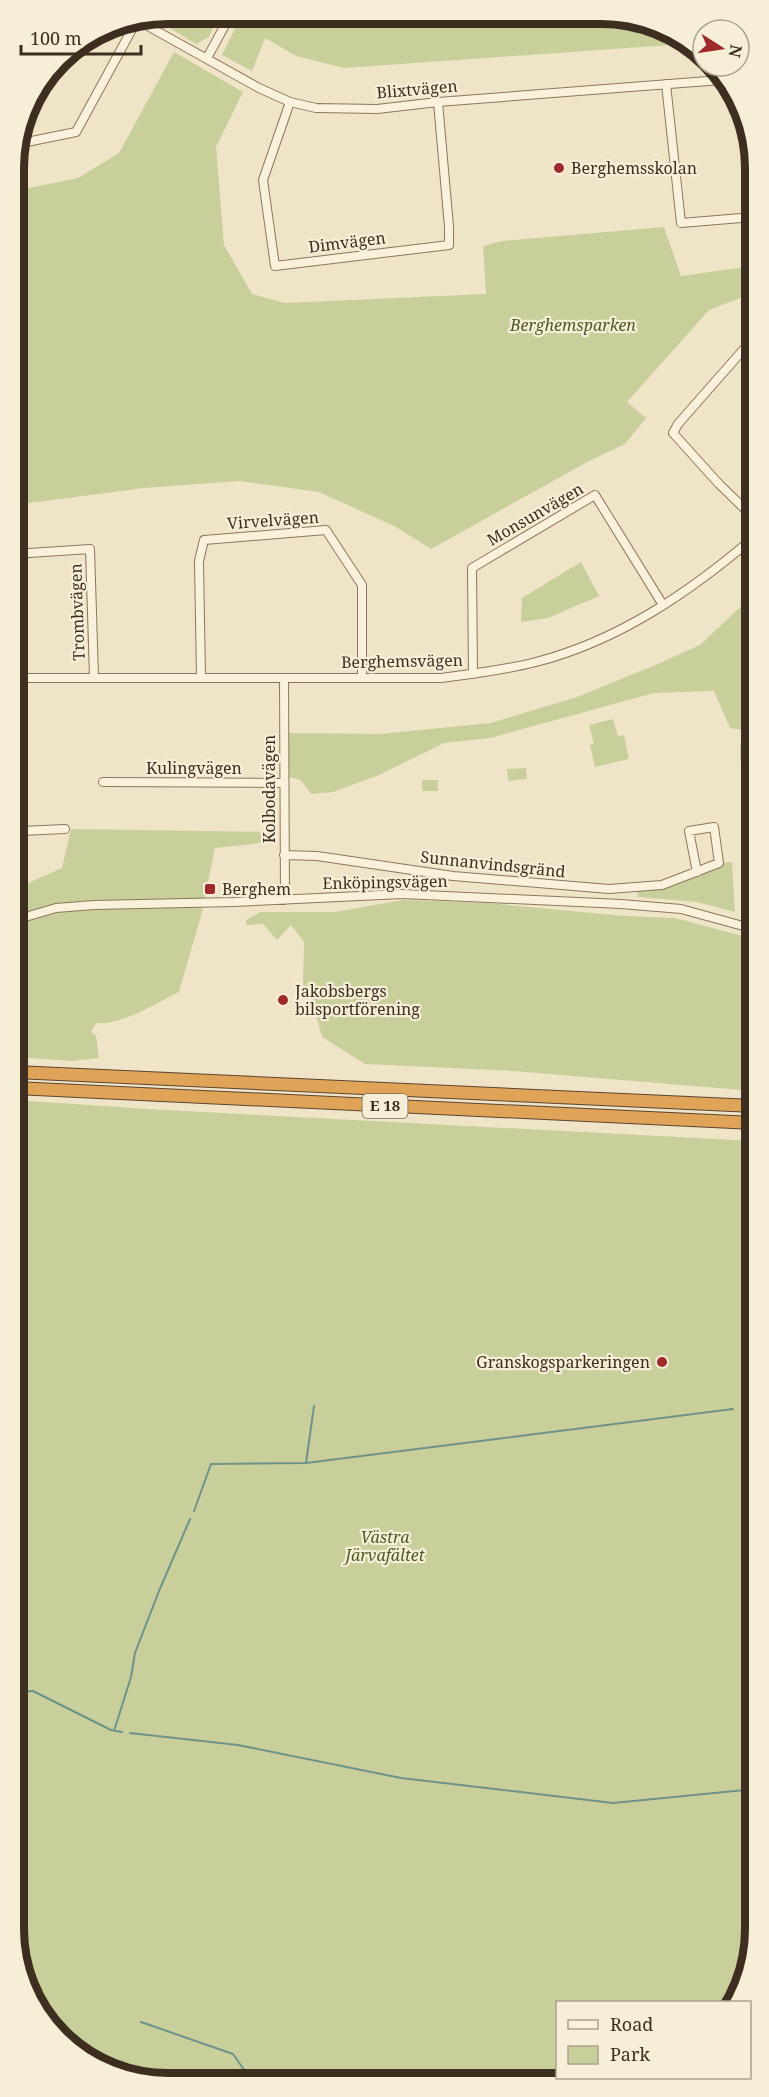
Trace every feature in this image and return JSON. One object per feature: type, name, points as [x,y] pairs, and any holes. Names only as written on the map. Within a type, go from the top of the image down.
[{"type":"highway","name":"E 18","points":[[24,1072],[745,1106]]},
{"type":"highway","name":"E 18","points":[[24,1089],[745,1123]]},
{"type":"street","points":[[207,58],[226,24]]},
{"type":"street","name":"Blixtvägen","points":[[148,26],[259,88],[290,102],[316,108],[377,109],[438,102],[715,80]]},
{"type":"street","points":[[27,142],[76,132],[132,29]]},
{"type":"street","points":[[666,84],[681,223],[745,218]]},
{"type":"street","name":"Dimvägen","points":[[290,102],[262,180],[275,266],[449,245],[438,102]]},
{"type":"street","points":[[745,349],[678,424],[673,433],[745,509]]},
{"type":"street","name":"Monsunvägen","points":[[473,674],[472,568],[595,495],[663,604]]},
{"type":"street","name":"Virvelvägen","points":[[201,678],[199,561],[204,540],[326,530],[362,585],[362,678]]},
{"type":"street","name":"Berghemsvägen","points":[[24,678],[441,678],[473,674],[537,662],[593,642],[638,621],[713,572],[745,545]]},
{"type":"street","name":"Trombvägen","points":[[24,553],[90,549],[94,677]]},
{"type":"street","name":"Kolbodavägen","points":[[284,678],[285,900]]},
{"type":"street","name":"Kulingvägen","points":[[104,782],[284,783]]},
{"type":"street","name":"Sunnanvindsgränd","points":[[284,855],[317,856],[453,876],[609,889],[662,885],[697,872],[719,863],[714,827],[689,831],[697,872]]},
{"type":"street","points":[[24,832],[65,829]]},
{"type":"street","name":"Enköpingsvägen","points":[[24,917],[56,908],[94,905],[285,900],[402,894],[621,903],[681,909],[745,927]]},
{"type":"green space","points":[[163,24],[215,24],[209,37],[196,44]]},
{"type":"green space","points":[[237,24],[610,24],[647,32],[675,45],[344,68],[296,56],[265,38],[252,71],[222,55]]},
{"type":"green space","name":"Berghemsparken","points":[[174,52],[243,92],[216,147],[224,245],[252,294],[284,303],[486,294],[483,246],[502,241],[664,227],[681,276],[745,267],[745,296],[709,310],[627,402],[646,418],[625,444],[589,461],[431,549],[396,527],[319,492],[239,481],[144,488],[24,504],[24,189],[78,178],[119,153]]},
{"type":"green space","points":[[581,562],[599,596],[548,618],[521,622],[522,598]]},
{"type":"green space","points":[[745,603],[745,762],[740,761],[740,746],[744,730],[730,728],[714,691],[654,693],[490,738],[444,743],[379,775],[333,792],[311,794],[301,780],[289,777],[289,733],[380,734],[491,723],[577,697],[700,645]]},
{"type":"green space","points":[[613,719],[618,736],[624,735],[629,759],[595,767],[590,745],[594,743],[589,725]]},
{"type":"green space","points":[[526,768],[527,779],[508,781],[507,769]]},
{"type":"green space","points":[[422,780],[438,780],[438,791],[422,791]]},
{"type":"green space","points":[[71,829],[268,832],[278,841],[215,848],[201,916],[179,992],[127,1017],[106,1023],[96,1023],[91,1032],[96,1036],[99,1058],[72,1061],[24,1058],[24,885],[62,868]]},
{"type":"green space","points":[[732,862],[735,912],[697,902],[638,897],[637,887],[662,885],[719,863]]},
{"type":"green space","points":[[403,900],[488,903],[625,916],[675,918],[745,937],[745,1082],[742,1090],[513,1071],[365,1064],[322,1037],[311,997],[303,984],[304,942],[291,925],[277,940],[263,924],[246,925],[246,920],[260,912],[335,912]]},
{"type":"green space","name":"Västra Järvafältet","points":[[24,1101],[745,1141],[745,1938],[740,1966],[726,2001],[556,2001],[556,2073],[159,2073],[122,2065],[96,2054],[66,2031],[48,2009],[32,1975],[24,1938]]},
{"type":"waterway","points":[[194,1511],[211,1464],[306,1463],[314,1406]]},
{"type":"waterway","points":[[306,1463],[733,1409]]},
{"type":"waterway","points":[[114,1731],[131,1677],[135,1653],[190,1519]]},
{"type":"waterway","points":[[24,1692],[33,1691],[111,1730],[122,1732]]},
{"type":"waterway","points":[[130,1733],[238,1745],[401,1778],[613,1803],[745,1790]]},
{"type":"waterway","points":[[141,2022],[233,2054],[246,2073]]},
{"type":"place","name":"Berghemsskolan","points":[[559,168]]},
{"type":"place","name":"Berghem","points":[[210,889]]},
{"type":"place","name":"Jakobsbergs bilsportförening","points":[[283,1000]]},
{"type":"place","name":"Granskogsparkeringen","points":[[662,1362]]}]
